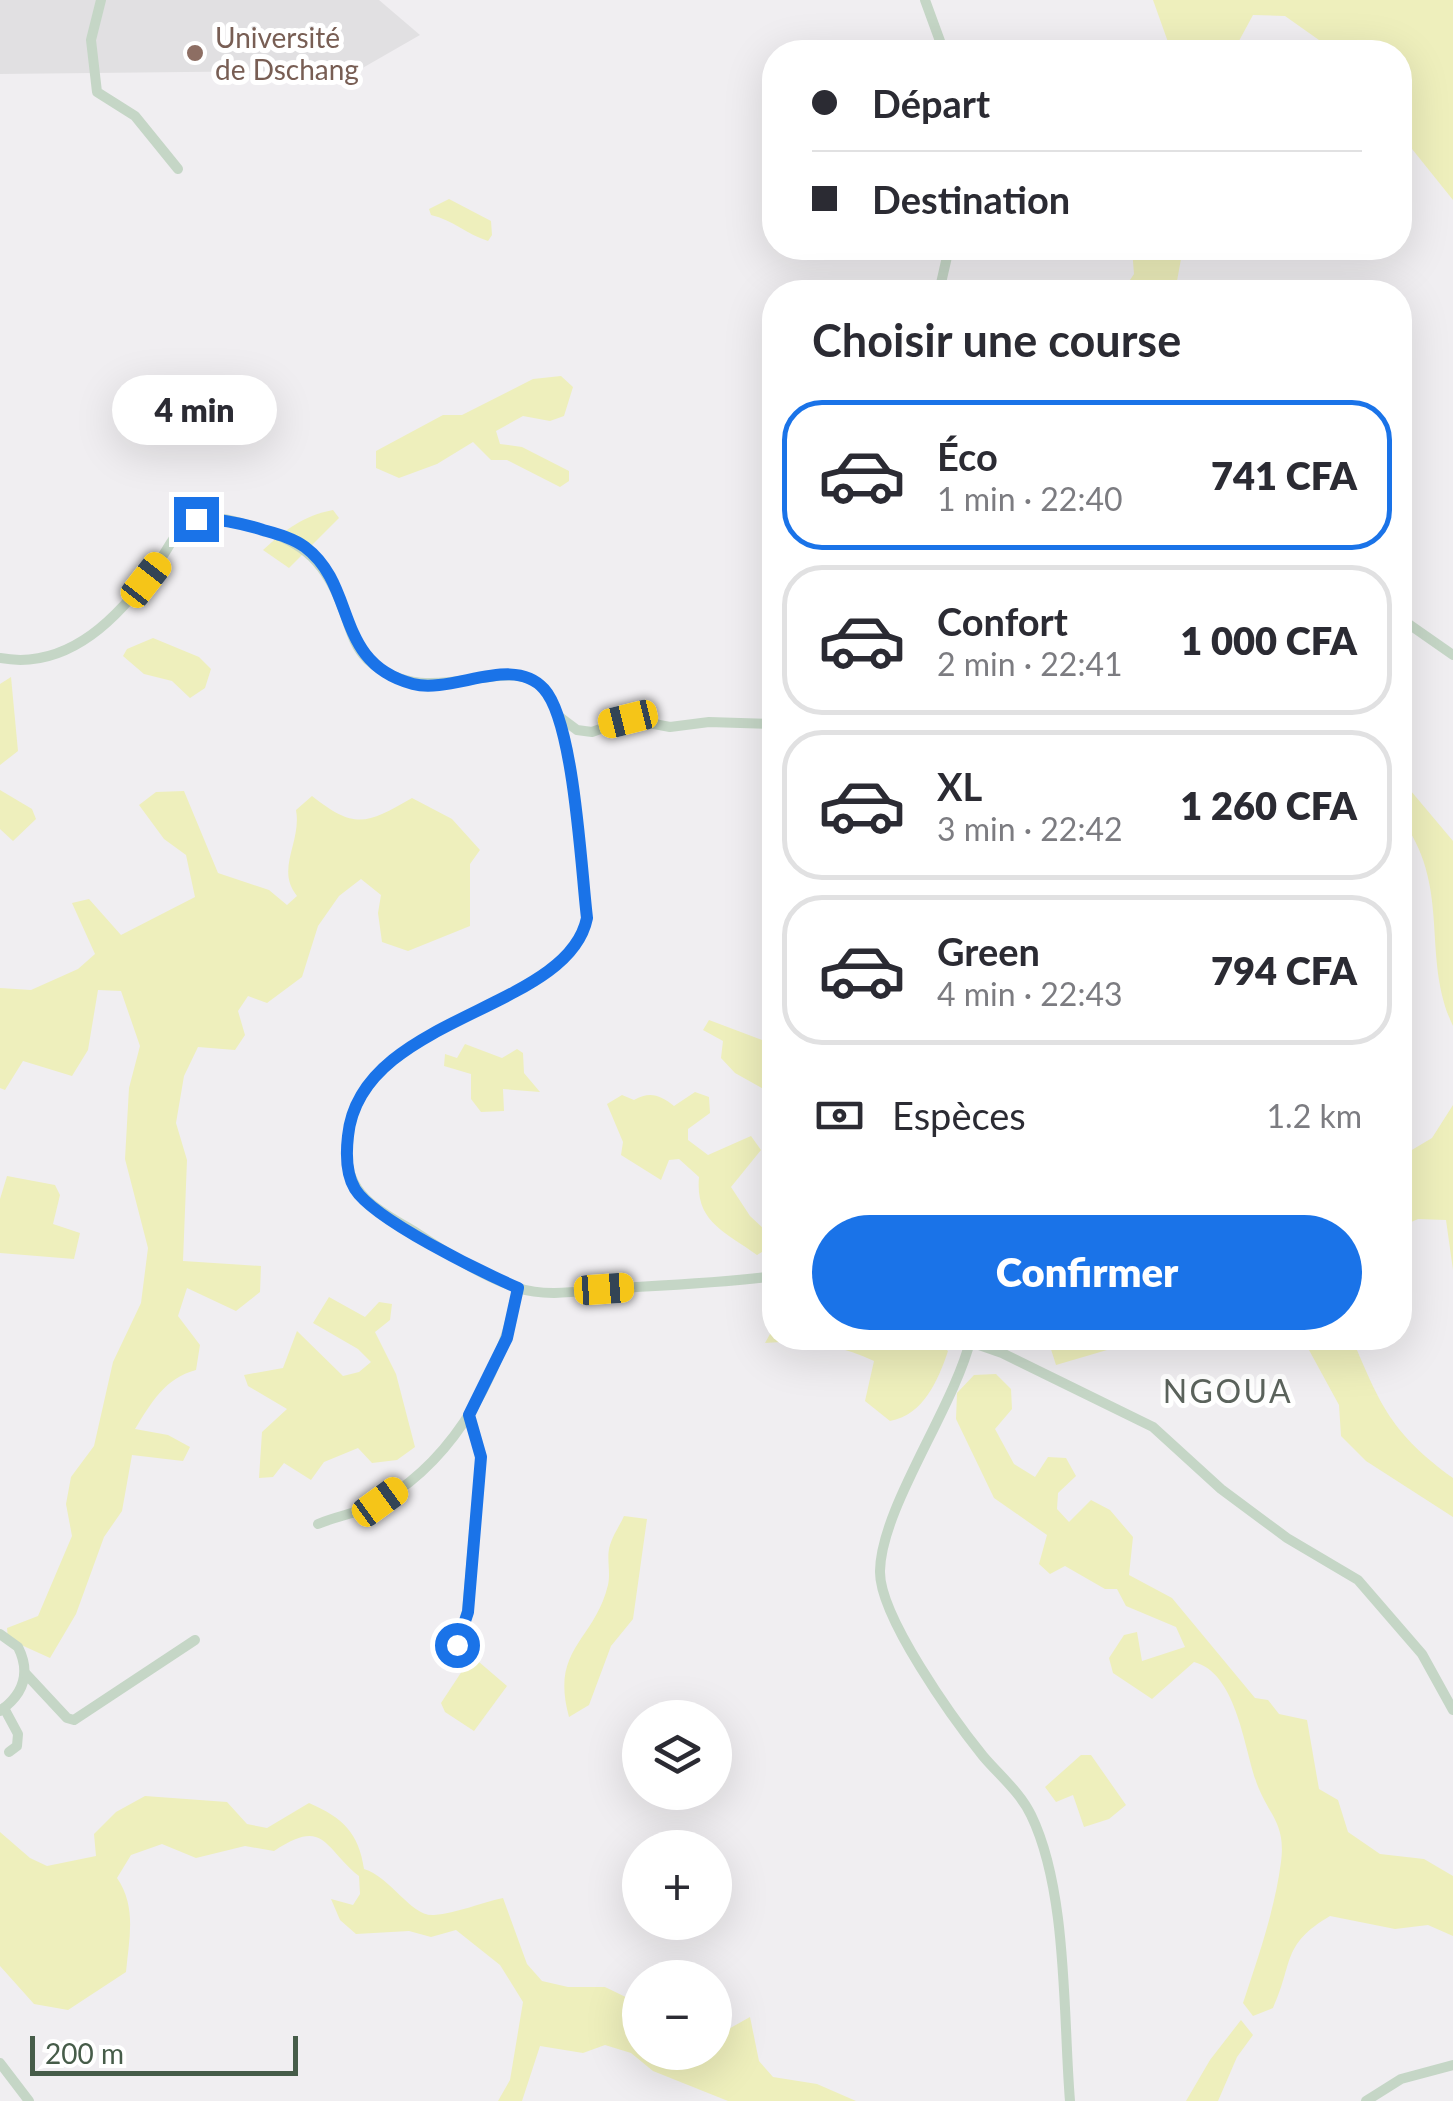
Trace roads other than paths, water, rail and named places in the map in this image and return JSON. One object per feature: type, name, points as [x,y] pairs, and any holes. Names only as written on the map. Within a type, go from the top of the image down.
[{"type":"street","points":[[101,0],[92,40],[98,92],[134,116],[178,169]]},
{"type":"street","points":[[925,0],[940,40]]},
{"type":"street","points":[[0,658],[47,659],[88,638],[118,613],[185,525],[212,518],[302,544],[323,566],[358,647],[390,674],[416,685],[436,686],[514,674],[529,676],[542,687],[560,718],[587,918],[584,931],[571,950],[536,979],[390,1063],[360,1097],[348,1134],[349,1173],[367,1202],[449,1253],[518,1288],[552,1292],[762,1278]]},
{"type":"street","points":[[1412,626],[1453,655]]},
{"type":"street","points":[[560,718],[577,730],[592,732],[628,719],[670,727],[709,722],[762,724]]},
{"type":"street","points":[[318,1524],[380,1502],[405,1485],[469,1415],[507,1338],[518,1288]]},
{"type":"street","points":[[963,1350],[951,1399],[898,1510],[879,1575],[891,1609],[923,1672],[970,1739],[1030,1812],[1036,1828],[1060,1939],[1070,2101]]},
{"type":"street","points":[[994,1350],[1153,1428],[1221,1489],[1287,1538],[1358,1580],[1422,1654],[1453,1710]]},
{"type":"street","points":[[457,1645],[468,1612],[481,1457],[469,1415]]},
{"type":"street","points":[[0,1634],[18,1646],[26,1674],[67,1718],[74,1720],[195,1640]]},
{"type":"street","points":[[9,1752],[17,1746],[18,1734],[2,1710],[15,1699],[26,1674]]},
{"type":"street","points":[[0,2063],[29,2101]]},
{"type":"street","points":[[1366,2101],[1401,2079],[1453,2066]]},
{"type":"place","name":"Université de Dschang","points":[[195,53]]},
{"type":"district","name":"NGOUA","points":[[1228,1390]]}]
